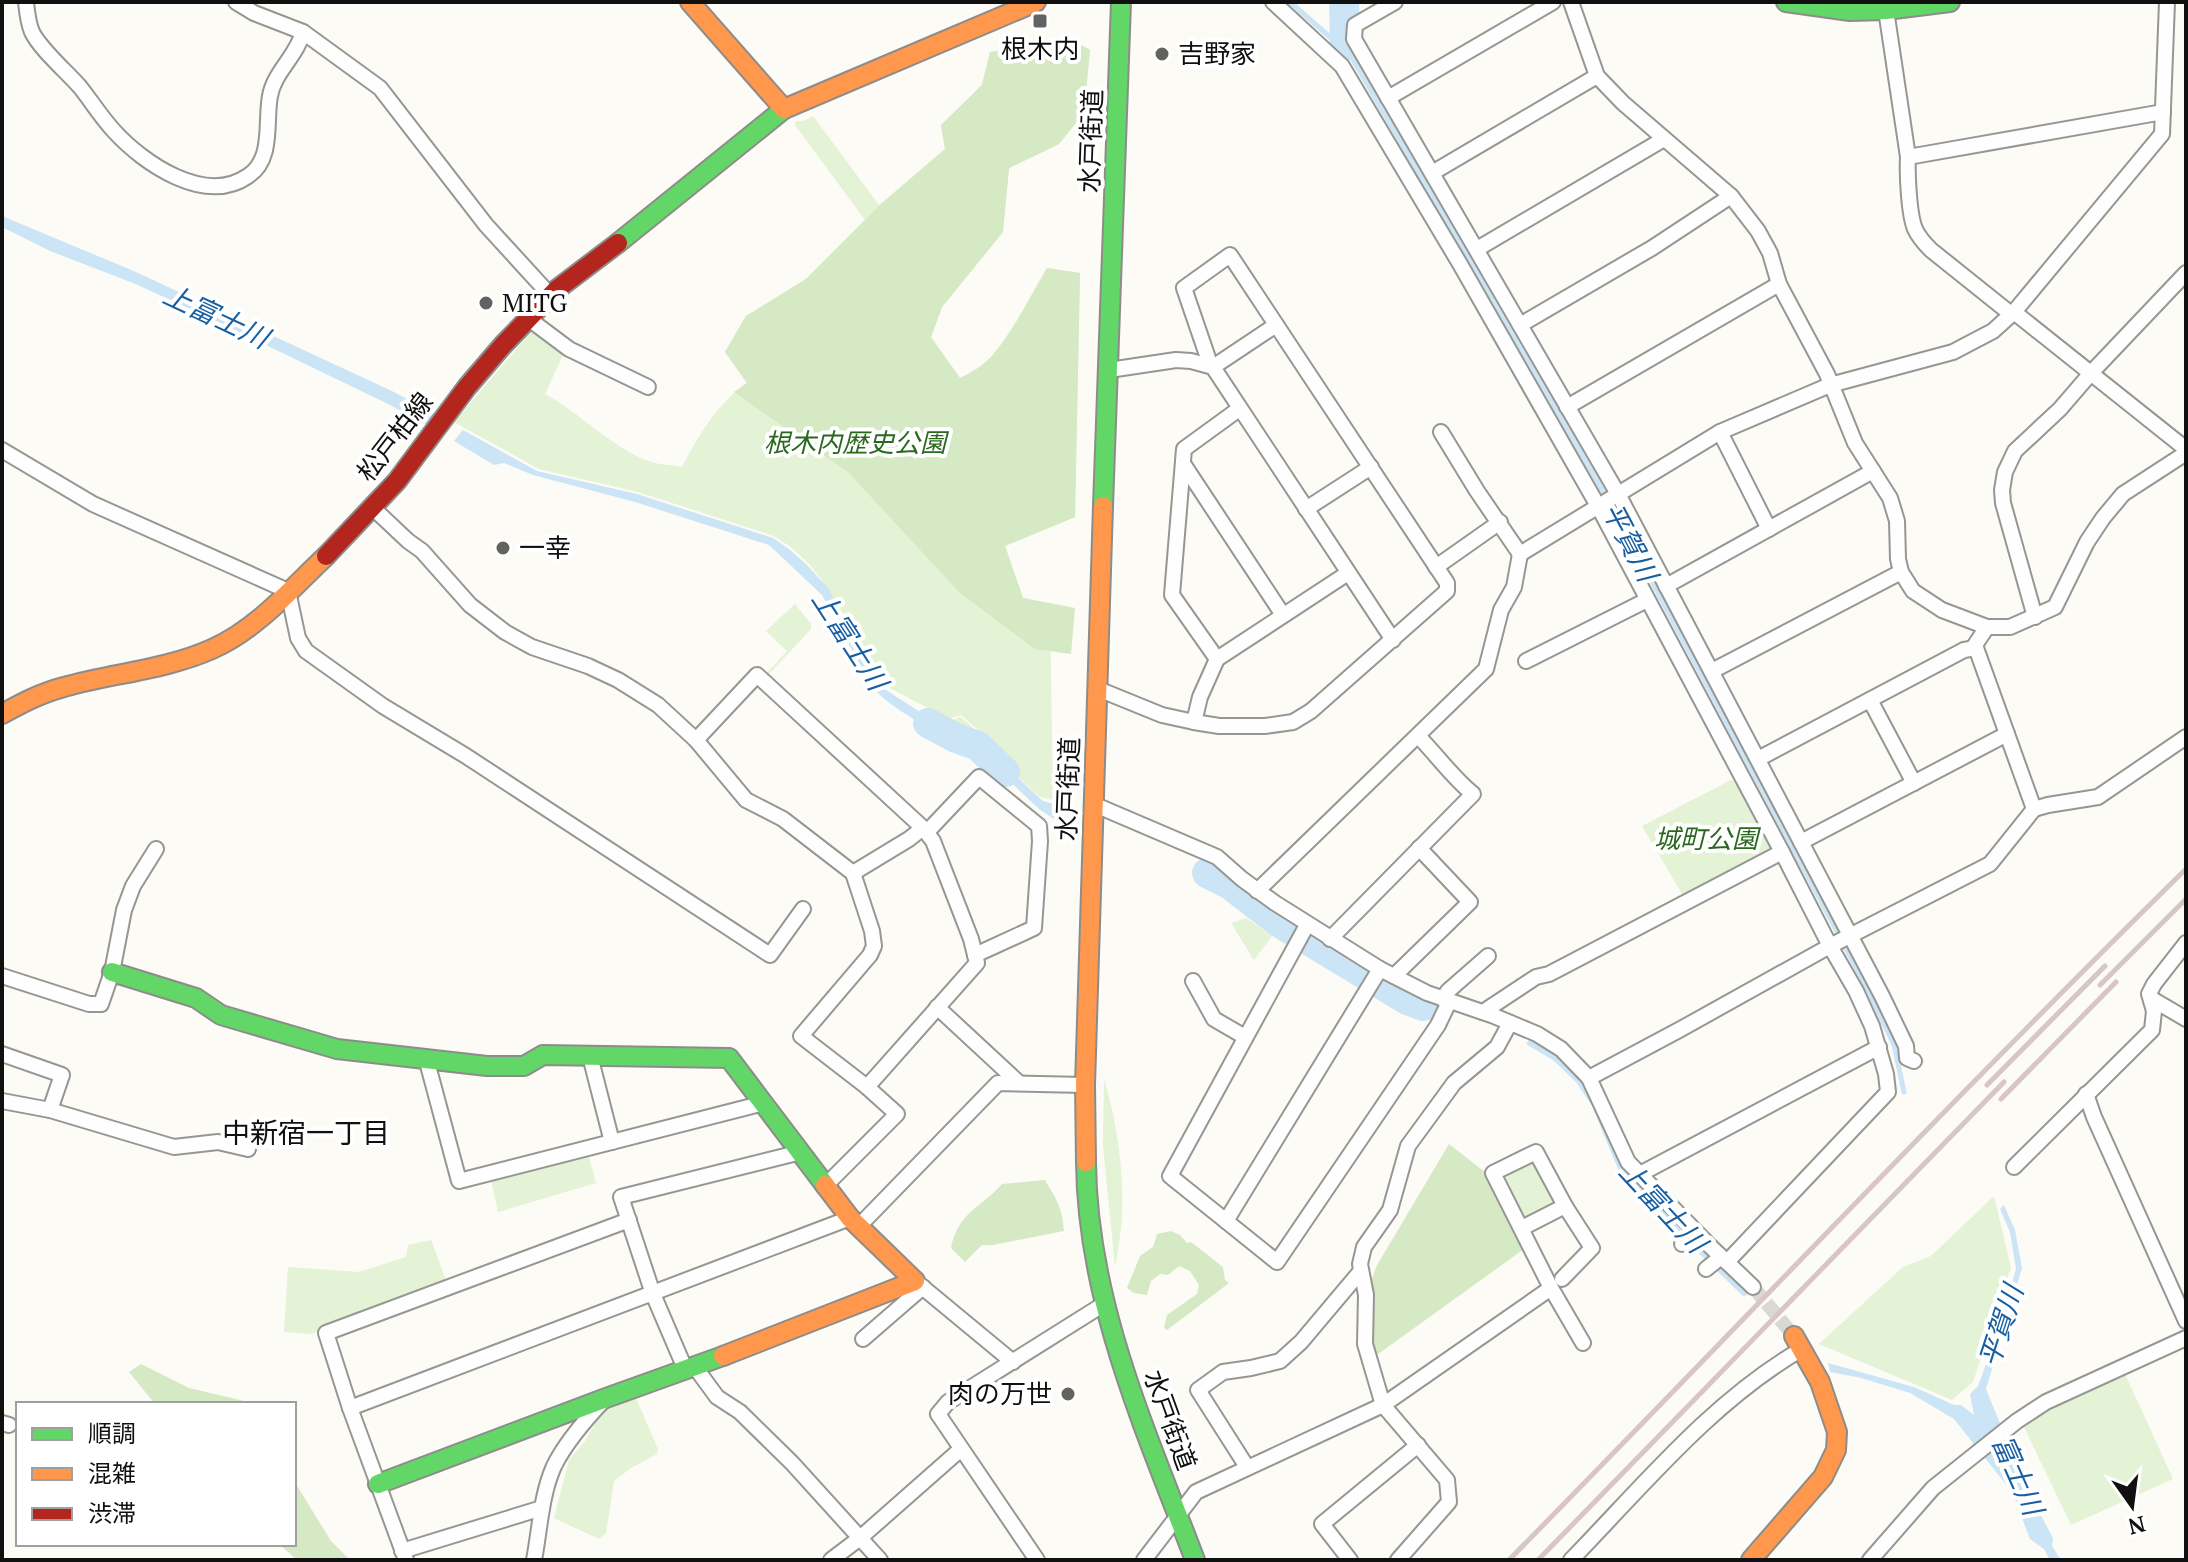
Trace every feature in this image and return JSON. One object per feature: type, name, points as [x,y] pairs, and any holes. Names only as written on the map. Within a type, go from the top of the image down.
[{"type":"main road","points":[[690,2],[784,109]]},
{"type":"main road","name":"松戸柏線","points":[[2,714],[20,701],[47,690],[193,658],[241,633],[373,508],[478,373],[550,295],[706,175],[784,109],[1036,2]]},
{"type":"main road","name":"水戸街道","points":[[1121,2],[1093,804],[1085,1085],[1086,1177],[1104,1304],[1133,1396],[1195,1560]]},
{"type":"main road","points":[[1786,2],[1850,11],[1950,2]]},
{"type":"main road","points":[[112,972],[196,998],[221,1015],[337,1049],[487,1066],[524,1066],[543,1055],[729,1058],[855,1222],[919,1284],[378,1484]]},
{"type":"main road","points":[[1751,1560],[1823,1477],[1836,1450],[1837,1432],[1820,1382],[1798,1343]]},
{"type":"street","points":[[41,2],[27,7],[32,31],[115,133],[143,158],[173,176],[190,183],[211,186],[246,178],[263,158],[270,95],[300,45],[303,32]]},
{"type":"street","points":[[236,2],[254,13],[303,32],[380,88],[486,225],[550,295]]},
{"type":"street","points":[[1273,2],[1342,66],[1460,264],[1598,506],[1872,1026],[1888,1092],[1723,1259],[1706,1269]]},
{"type":"street","points":[[1395,2],[1355,25],[1354,39],[1618,494],[1850,936],[1906,1046],[1907,1058],[1914,1061]]},
{"type":"street","points":[[1388,98],[1553,2]]},
{"type":"street","points":[[1571,2],[1597,76],[1611,92],[1731,196],[1758,231],[1770,253],[1779,284],[1827,374],[1855,443],[1890,498],[1897,521],[1901,572],[1913,591],[1932,605],[1987,627],[2010,627],[2055,607],[2087,542],[2123,494],[2186,451],[1922,240],[1914,227],[1908,157],[1886,10]]},
{"type":"street","points":[[1520,554],[1720,432],[1830,385],[1953,352],[1993,331],[2012,313],[2162,134],[2167,2]]},
{"type":"street","points":[[1432,173],[1597,76]]},
{"type":"street","points":[[1908,157],[2163,112]]},
{"type":"street","points":[[1477,249],[1664,139]]},
{"type":"street","points":[[1520,325],[1652,248],[1731,196]]},
{"type":"street","points":[[1098,689],[1162,715],[1194,722],[1219,726],[1265,726],[1293,722],[1311,711],[1393,640],[1447,591],[1447,583],[1230,255],[1184,288],[1213,367],[1393,640]]},
{"type":"street","points":[[2035,617],[2003,503],[2005,472],[2015,451],[2060,409],[2186,273]]},
{"type":"street","points":[[1567,407],[1779,284]]},
{"type":"street","points":[[529,319],[569,349],[648,387]]},
{"type":"street","points":[[1109,370],[1176,360],[1213,367],[1276,325]]},
{"type":"street","points":[[1217,659],[1172,595],[1184,449],[1239,409]]},
{"type":"street","points":[[1257,891],[1486,669],[1501,610],[1514,587],[1520,554],[1441,432]]},
{"type":"street","points":[[1720,432],[1769,529]]},
{"type":"street","points":[[2,450],[93,504],[288,591],[298,638],[306,651],[383,706],[466,756],[770,955],[803,909]]},
{"type":"street","points":[[1184,465],[1283,615]]},
{"type":"street","points":[[1306,509],[1371,467]]},
{"type":"street","points":[[1666,586],[1873,471]]},
{"type":"street","points":[[373,508],[422,551],[470,605],[505,632],[532,647],[618,680],[658,705],[696,740],[746,800],[783,819],[853,873],[874,946],[870,955],[801,1036],[897,1114],[826,1185]]},
{"type":"street","points":[[1436,567],[1500,522]]},
{"type":"street","points":[[1712,671],[1901,572]]},
{"type":"street","points":[[1194,722],[1200,697],[1217,659],[1348,573]]},
{"type":"street","points":[[1526,661],[1647,600]]},
{"type":"street","points":[[1987,627],[1975,645],[2034,809]]},
{"type":"street","points":[[1758,759],[1964,650],[1976,648]]},
{"type":"street","points":[[696,740],[757,675],[925,830],[933,841],[977,963],[867,1087]]},
{"type":"street","points":[[1870,700],[1914,783]]},
{"type":"street","points":[[1801,842],[2007,734]]},
{"type":"street","points":[[1330,939],[1473,794],[1455,780],[1441,759],[1418,736]]},
{"type":"street","points":[[1589,1078],[1830,946],[1990,864],[2034,809],[2098,797],[2186,737]]},
{"type":"street","points":[[853,873],[925,830],[979,777],[1039,826],[1040,841],[1034,928],[975,955]]},
{"type":"street","points":[[1093,804],[1217,857],[1257,891],[1307,925],[1427,993],[1537,1034],[1561,1049],[1589,1078],[1628,1162],[1694,1232],[1753,1287]]},
{"type":"street","points":[[1226,1221],[1367,990],[1470,902],[1419,848]]},
{"type":"street","points":[[2,976],[89,1004],[101,1004],[112,972],[124,910],[133,886],[156,849]]},
{"type":"street","points":[[1483,1012],[1536,977],[1563,967],[1782,852]]},
{"type":"street","points":[[1307,925],[1170,1176],[1277,1262],[1438,1025],[1448,991],[1488,956]]},
{"type":"street","points":[[2014,1167],[2152,1030],[2154,1011],[2149,994],[2186,943]]},
{"type":"street","points":[[1193,981],[1214,1019],[1245,1037]]},
{"type":"street","points":[[2152,999],[2186,1019]]},
{"type":"street","points":[[937,1007],[1019,1083]]},
{"type":"street","points":[[1398,1560],[1449,1502],[1447,1480],[1383,1405],[1365,1344],[1366,1295],[1360,1272],[1364,1247],[1390,1210],[1408,1146],[1454,1083],[1497,1047],[1510,1023]]},
{"type":"street","points":[[1640,1174],[1879,1047]]},
{"type":"street","points":[[2,1054],[62,1075],[50,1110]]},
{"type":"street","points":[[590,1056],[612,1142]]},
{"type":"street","points":[[426,1058],[459,1181],[764,1103]]},
{"type":"street","points":[[350,1408],[855,1222],[998,1083],[1085,1085]]},
{"type":"street","points":[[2086,1094],[2186,1321]]},
{"type":"street","points":[[2,1101],[50,1110],[174,1147],[218,1142],[248,1149]]},
{"type":"street","points":[[801,1152],[621,1197],[653,1294],[690,1369],[792,1463],[880,1560]]},
{"type":"street","points":[[1144,1560],[1196,1492],[1383,1405],[1556,1284],[1592,1248],[1536,1152],[1493,1173],[1556,1284],[1583,1343]]},
{"type":"street","points":[[1522,1228],[1565,1206]]},
{"type":"street","points":[[542,1508],[404,1556],[326,1333],[629,1220]]},
{"type":"street","points":[[1682,1244],[1694,1232]]},
{"type":"street","points":[[1247,1467],[1198,1390],[1223,1372],[1280,1361],[1292,1352],[1360,1272]]},
{"type":"street","points":[[863,1339],[919,1284],[1013,1362]]},
{"type":"street","points":[[1037,1560],[938,1414],[948,1402],[1104,1304]]},
{"type":"street","points":[[1870,1560],[1933,1488],[2017,1421],[2046,1402],[2186,1338]]},
{"type":"street","points":[[1571,1560],[1731,1398],[1798,1343]]},
{"type":"street","points":[[534,1560],[542,1508],[554,1466],[583,1423],[606,1398]]},
{"type":"street","points":[[1350,1560],[1322,1524],[1418,1445]]},
{"type":"street","points":[[831,1560],[961,1449]]},
{"type":"green space","name":"根木内歴史公園","points":[[1072,40],[1090,50],[1084,113],[1059,144],[1009,168],[1003,232],[942,307],[931,337],[960,378],[985,363],[1000,346],[1047,268],[1080,273],[1075,517],[1005,546],[1023,598],[1050,605],[1053,800],[1040,797],[992,753],[992,742],[961,715],[949,719],[882,684],[868,669],[850,639],[821,579],[792,548],[774,536],[638,492],[539,469],[454,422],[533,330],[564,353],[545,394],[623,449],[655,463],[682,467],[718,410],[747,383],[725,352],[746,316],[806,279],[865,220],[795,125],[796,121],[813,116],[879,205],[945,149],[941,125],[982,85],[990,52],[1046,41]]},
{"type":"green space","name":"根木内歴史公園","points":[[1072,40],[1090,50],[1084,113],[1059,144],[1009,168],[1003,232],[942,307],[931,337],[960,378],[985,363],[1000,346],[1047,268],[1080,273],[1075,517],[1005,546],[1023,598],[1075,608],[1071,654],[1035,649],[959,592],[849,473],[734,392],[747,383],[725,352],[746,316],[806,279],[879,206],[945,149],[941,125],[982,85],[990,52]]},
{"type":"green space","points":[[795,604],[811,624],[811,629],[769,674],[787,651],[766,631]]},
{"type":"green space","points":[[932,712],[948,722],[960,717],[990,742],[971,758],[914,728]]},
{"type":"green space","name":"城町公園","points":[[1731,780],[1740,783],[1773,845],[1771,853],[1684,897],[1642,826]]},
{"type":"green space","points":[[1246,918],[1272,936],[1254,960],[1231,923]]},
{"type":"green space","points":[[1104,1079],[1121,1164],[1122,1223],[1115,1267],[1103,1146]]},
{"type":"green space","points":[[1449,1144],[1486,1173],[1524,1249],[1374,1357],[1371,1282],[1376,1267]]},
{"type":"green space","points":[[588,1153],[596,1183],[498,1212],[491,1180]]},
{"type":"green space","points":[[1532,1159],[1554,1205],[1527,1219],[1502,1177],[1516,1165]]},
{"type":"green space","points":[[1045,1180],[1060,1209],[1064,1231],[982,1245],[965,1262],[951,1248],[965,1218],[1002,1184]]},
{"type":"green space","points":[[1994,1196],[2011,1268],[1973,1382],[1952,1400],[1819,1344],[1903,1267],[1931,1256]]},
{"type":"green space","points":[[1171,1231],[1223,1267],[1225,1280],[1229,1283],[1167,1330],[1164,1328],[1167,1315],[1197,1294],[1199,1285],[1190,1271],[1179,1266],[1168,1275],[1160,1274],[1151,1281],[1147,1295],[1134,1293],[1127,1288],[1140,1256],[1153,1247],[1157,1234]]},
{"type":"green space","points":[[431,1240],[447,1283],[325,1330],[310,1334],[284,1332],[288,1267],[359,1272],[406,1257],[408,1245]]},
{"type":"green space","points":[[141,1364],[189,1388],[248,1402],[153,1402],[129,1372]]},
{"type":"green space","points":[[2125,1374],[2173,1479],[2071,1525],[2024,1427],[2047,1410]]},
{"type":"green space","points":[[635,1396],[658,1449],[657,1454],[614,1481],[606,1533],[599,1539],[554,1518],[569,1460],[599,1417],[616,1401]]},
{"type":"green space","points":[[296,1484],[331,1541],[350,1560],[297,1560],[281,1546],[296,1546]]},
{"type":"water","points":[[2,216],[136,272],[437,415],[429,426],[208,317],[133,283],[50,251],[2,227]]},
{"type":"water","points":[[463,430],[537,471],[637,494],[773,538],[807,565],[829,589],[880,686],[943,727],[966,737],[962,743],[939,733],[900,711],[879,694],[871,685],[822,595],[769,545],[635,502],[533,475],[504,463],[494,465],[454,441]]},
{"type":"water","points":[[979,742],[1043,801],[1057,805],[1057,821],[1039,809],[981,754],[971,752]]},
{"type":"water","points":[[1216,870],[1298,928],[1291,938],[1208,881]]},
{"type":"water","points":[[1315,939],[1372,974],[1365,986],[1308,950]]},
{"type":"water","points":[[1389,983],[1437,1006],[1433,1021],[1405,1010],[1382,995]]},
{"type":"water","points":[[1531,1037],[1581,1077],[1593,1094],[1623,1164],[1748,1293],[1744,1297],[1618,1169],[1592,1106],[1576,1082],[1553,1060],[1526,1044]]},
{"type":"water","name":"富士川","points":[[2004,1205],[2015,1230],[2022,1268],[1986,1389],[2025,1485],[2061,1560],[2050,1560],[2044,1549],[2030,1539],[2012,1492],[1954,1419],[1910,1393],[1830,1372],[1828,1363],[1914,1387],[1954,1405],[1961,1405],[1974,1415],[1970,1394],[1978,1386],[2016,1269],[2010,1232],[2000,1209]]},
{"type":"waterway","name":"平賀川","points":[[1290,2],[1338,44],[1345,46],[1619,519],[1870,994],[1894,1045],[1904,1092]]},
{"type":"waterway","name":"平賀川","points":[[1344,2],[1345,46]]},
{"type":"waterway","name":"上富士川","points":[[928,723],[978,746],[1005,772]]},
{"type":"waterway","name":"上富士川","points":[[1207,873],[1229,884],[1278,922],[1407,1000],[1423,1006]]},
{"type":"tunnel","points":[[1753,1287],[1794,1336]]},
{"type":"railway","points":[[1509,1560],[1930,1126],[2186,869]]},
{"type":"railway","points":[[2100,985],[2186,899]]},
{"type":"railway","points":[[1987,1085],[2105,966]]},
{"type":"railway","points":[[2001,1099],[2116,982]]},
{"type":"railway","points":[[1538,1560],[2004,1082]]},
{"type":"traffic: fast","points":[[1103,506],[1121,2]]},
{"type":"traffic: fast","points":[[1786,2],[1850,11],[1950,2]]},
{"type":"traffic: fast","points":[[618,243],[784,109]]},
{"type":"traffic: fast","points":[[112,972],[196,998],[221,1015],[337,1049],[487,1066],[524,1066],[543,1055],[729,1058],[825,1185]]},
{"type":"traffic: fast","points":[[1086,1162],[1089,1214],[1108,1315],[1139,1414],[1195,1560]]},
{"type":"traffic: fast","points":[[378,1484],[723,1356]]},
{"type":"traffic: slow","points":[[690,2],[784,109],[1036,2]]},
{"type":"traffic: slow","points":[[1086,1162],[1085,1085],[1103,506]]},
{"type":"traffic: slow","points":[[2,714],[56,689],[157,667],[212,649],[259,619],[326,556]]},
{"type":"traffic: slow","points":[[723,1356],[915,1281],[850,1218],[825,1185]]},
{"type":"traffic: slow","points":[[1751,1560],[1823,1477],[1836,1450],[1837,1432],[1820,1382],[1794,1336]]},
{"type":"traffic: jam","points":[[326,556],[397,481],[467,387],[503,345],[556,290],[618,243]]},
{"type":"place","name":"根木内","points":[[1040,21]]},
{"type":"place","name":"吉野家","points":[[1162,54]]},
{"type":"place","name":"MITG","points":[[486,303]]},
{"type":"place","name":"一幸","points":[[503,548]]},
{"type":"place","name":"肉の万世","points":[[1068,1394]]},
{"type":"district","name":"中新宿一丁目","points":[[306,1133]]}]
